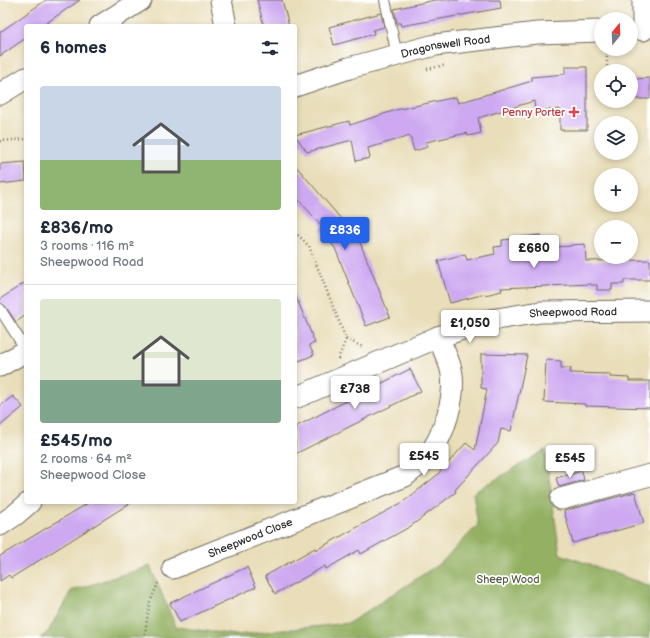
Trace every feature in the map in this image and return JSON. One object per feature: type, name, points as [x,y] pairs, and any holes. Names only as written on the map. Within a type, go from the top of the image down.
[{"type":"street","points":[[103,24],[141,0]]},
{"type":"street","points":[[220,0],[226,24]]},
{"type":"street","points":[[641,30],[643,0]]},
{"type":"street","name":"Dragonswell Road","points":[[297,85],[349,68],[435,45],[537,33],[594,31]]},
{"type":"street","points":[[0,94],[24,79]]},
{"type":"street","name":"Sheepwood Road","points":[[297,397],[438,337],[490,320],[541,312],[650,311]]},
{"type":"street","name":"Sheepwood Close","points":[[173,568],[405,476],[426,457],[441,435],[448,416],[452,392],[451,369],[438,337]]},
{"type":"street","points":[[0,366],[24,355]]},
{"type":"street","points":[[561,498],[650,475]]},
{"type":"street","points":[[0,524],[15,515],[28,504]]},
{"type":"lane","points":[[385,0],[396,56]]},
{"type":"lane","points":[[0,309],[24,355]]},
{"type":"path","points":[[426,69],[449,64]]},
{"type":"path","points":[[0,141],[24,139]]},
{"type":"path","points":[[297,234],[309,246],[346,339]]},
{"type":"path","points":[[144,638],[150,602],[157,584],[162,575],[173,568]]},
{"type":"green space","name":"Sheep Wood","points":[[545,450],[560,554],[650,586],[650,638],[40,638],[48,632],[71,591],[150,566],[176,627],[236,635],[349,623],[442,562],[478,525],[473,493]]},
{"type":"building","points":[[46,0],[80,0],[45,24],[24,24],[24,39],[0,56],[0,32]]},
{"type":"building","points":[[257,0],[282,0],[288,24],[263,24]]},
{"type":"building","points":[[435,0],[500,0],[501,8],[401,26],[400,23],[397,23],[394,9]]},
{"type":"building","points":[[381,13],[384,27],[373,30],[374,34],[334,45],[329,27]]},
{"type":"building","points":[[565,67],[587,67],[587,130],[560,130],[560,109],[535,111],[534,101],[478,118],[481,133],[468,136],[467,133],[426,142],[428,147],[414,151],[410,136],[368,148],[370,158],[356,161],[352,140],[307,152],[297,138],[297,134],[349,121],[350,125],[396,110],[456,97],[458,103],[532,81],[532,77],[565,74]]},
{"type":"building","points":[[650,78],[650,99],[638,99],[638,79]]},
{"type":"building","points":[[24,162],[24,181],[0,184],[0,164]]},
{"type":"building","points":[[297,167],[359,240],[390,317],[366,326],[335,248],[320,230],[323,227],[297,198]]},
{"type":"building","points":[[540,235],[540,248],[585,244],[586,261],[594,261],[594,264],[638,264],[638,260],[650,260],[650,280],[624,280],[624,284],[612,284],[612,290],[597,290],[597,285],[591,284],[501,288],[502,291],[450,303],[438,261],[465,254],[467,260],[495,254],[494,247],[502,246],[502,240]]},
{"type":"building","points":[[24,283],[24,316],[16,322],[5,306],[0,303],[0,299]]},
{"type":"building","points":[[297,299],[315,343],[309,345],[314,355],[299,361],[297,356]]},
{"type":"building","points":[[481,354],[527,355],[511,431],[501,429],[498,443],[455,490],[456,492],[411,526],[361,554],[359,550],[326,569],[325,566],[275,594],[265,576],[403,502],[436,476],[466,443],[475,450],[487,389],[481,388]]},
{"type":"building","points":[[546,360],[561,361],[561,368],[571,368],[570,373],[610,374],[610,377],[629,378],[629,381],[650,381],[650,408],[585,406],[585,404],[544,402]]},
{"type":"building","points":[[410,369],[421,391],[297,453],[297,426]]},
{"type":"building","points":[[13,396],[23,407],[0,426],[0,406]]},
{"type":"building","points":[[582,471],[584,480],[559,487],[556,478]]},
{"type":"building","points":[[635,492],[644,523],[573,543],[564,511]]},
{"type":"building","points":[[87,504],[129,504],[11,578],[9,575],[0,581],[0,556]]},
{"type":"building","points":[[247,567],[256,587],[180,622],[170,603]]},
{"type":"place","name":"Penny Porter","points":[[574,112]]}]
